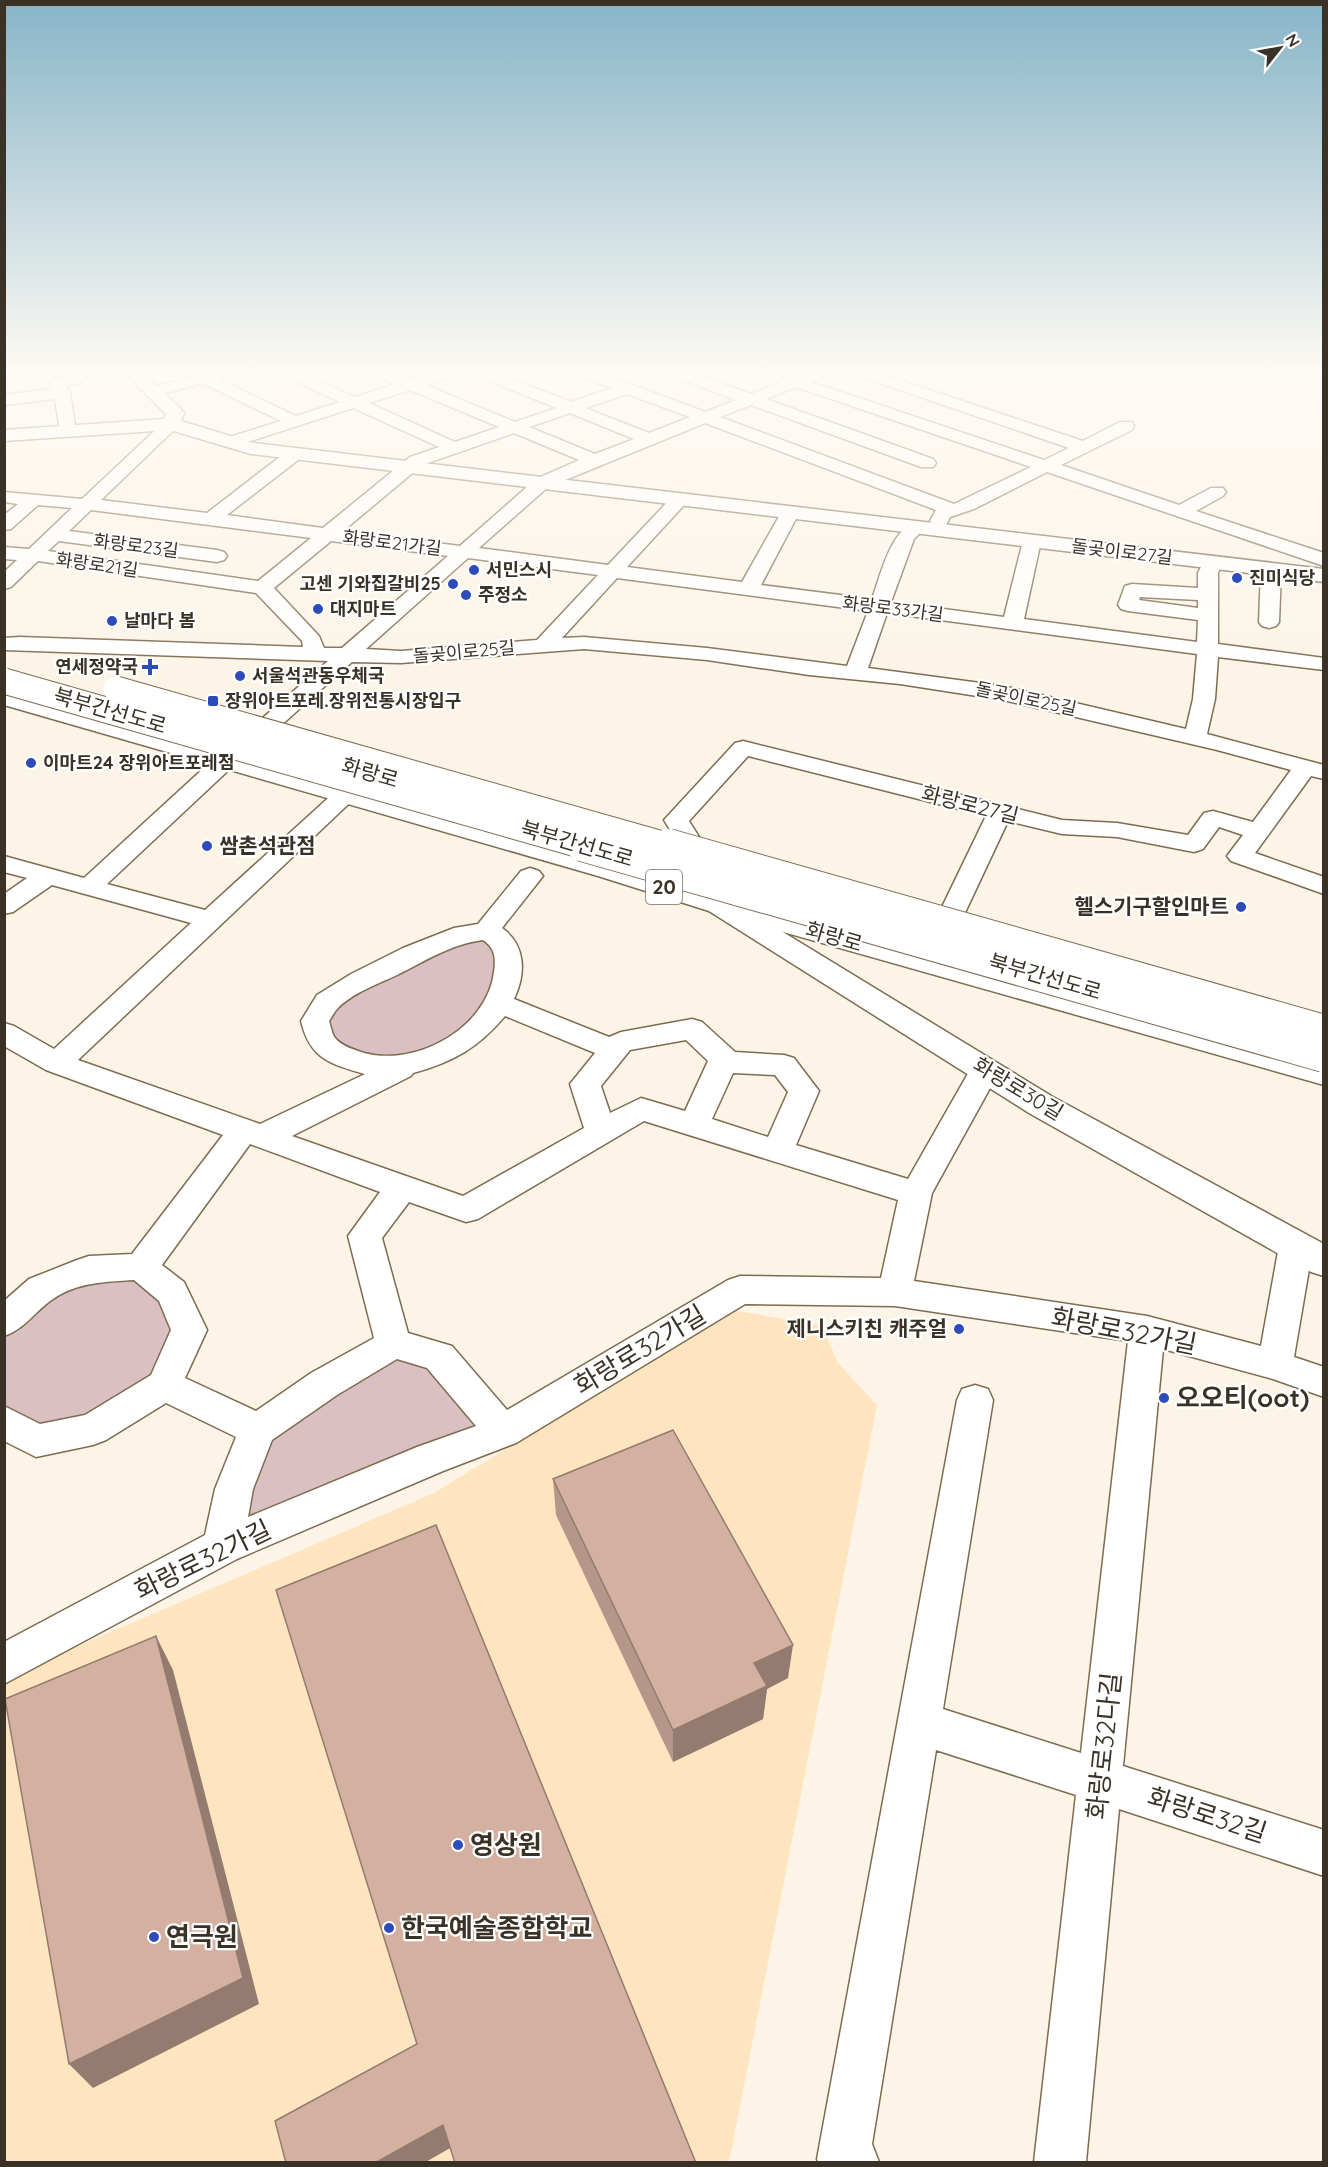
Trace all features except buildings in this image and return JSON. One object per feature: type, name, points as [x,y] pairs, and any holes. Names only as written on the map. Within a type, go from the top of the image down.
[{"type":"main road","name":"돌곶이로27길","points":[[468,474],[1323,576]]},
{"type":"main road","name":"북부간선도로","points":[[4,658],[1323,1031]]},
{"type":"main road","name":"화랑로","points":[[4,672],[1323,1041]]},
{"type":"main road","name":"북부간선도로","points":[[4,681],[1323,1056]]},
{"type":"main road","name":"화랑로","points":[[4,697],[608,870],[719,905],[1323,1074]]},
{"type":"main road","name":"화랑로30길","points":[[719,905],[1041,1105],[1310,1254]]},
{"type":"street","name":"화랑로23길","points":[[4,583],[119,474]]},
{"type":"street","points":[[212,518],[269,474]]},
{"type":"street","points":[[314,653],[312,640],[262,588],[401,474]]},
{"type":"street","points":[[250,740],[542,483],[562,474]]},
{"type":"street","points":[[858,474],[954,510]]},
{"type":"street","points":[[855,673],[905,537],[919,528],[938,522],[943,513],[954,510],[1028,474]]},
{"type":"street","points":[[1065,474],[1323,560]]},
{"type":"street","points":[[1180,512],[1217,492]]},
{"type":"street","name":"화랑로21가길","points":[[4,497],[89,503],[463,552]]},
{"type":"street","points":[[4,525],[35,499]]},
{"type":"street","points":[[613,572],[680,500]]},
{"type":"street","points":[[748,590],[790,513]]},
{"type":"street","points":[[189,578],[253,524]]},
{"type":"street","name":"화랑로23길","points":[[56,535],[216,556]]},
{"type":"street","points":[[1012,624],[1032,542]]},
{"type":"street","name":"화랑로33가길","points":[[463,552],[879,608],[1323,664]]},
{"type":"street","name":"화랑로21길","points":[[4,554],[34,555],[262,588]]},
{"type":"street","points":[[1196,737],[1201,720],[1207,649],[1208,573],[1212,563]]},
{"type":"street","points":[[1269,622],[1271,570]]},
{"type":"street","name":"돌곶이로25길","points":[[544,645],[613,572]]},
{"type":"street","name":"돌곶이로27길","points":[[1207,615],[1128,605],[1132,590],[1208,595]]},
{"type":"street","name":"돌곶이로25길","points":[[348,655],[401,657],[584,643],[707,654],[900,677],[1003,693],[1196,737],[1315,769]]},
{"type":"street","points":[[4,644],[348,655]]},
{"type":"street","name":"화랑로27길","points":[[705,867],[676,820],[742,748],[1062,827],[1117,830],[1194,844],[1213,818],[1258,831]]},
{"type":"street","points":[[89,887],[225,760]]},
{"type":"street","points":[[1315,769],[1258,831],[1240,856],[1323,886]]},
{"type":"street","name":"화랑로","points":[[56,1063],[346,795]]},
{"type":"street","points":[[942,934],[1000,812]]},
{"type":"street","points":[[4,864],[211,920]]},
{"type":"street","points":[[4,906],[48,876]]},
{"type":"street","points":[[486,931],[530,876]]},
{"type":"street","points":[[141,1267],[253,1133],[410,1064],[440,1054],[465,1040],[492,1015],[509,976],[508,949],[494,934],[486,931],[464,934],[413,954],[361,980],[327,1002],[315,1021],[319,1041],[326,1049],[337,1054],[377,1068],[410,1064]]},
{"type":"street","points":[[499,1003],[614,1050]]},
{"type":"street","points":[[601,1132],[585,1084],[621,1042],[692,1029],[724,1059],[694,1125]]},
{"type":"street","points":[[4,1033],[56,1063],[466,1210],[641,1109],[916,1193]]},
{"type":"street","points":[[722,1062],[784,1065],[804,1091],[777,1150]]},
{"type":"street","points":[[895,1292],[916,1193],[985,1070]]},
{"type":"street","points":[[393,1344],[365,1236],[402,1187]]},
{"type":"street","points":[[1275,1365],[1310,1254]]},
{"type":"street","points":[[4,1422],[36,1441],[93,1429],[164,1385],[189,1330],[172,1292],[141,1267],[89,1269],[41,1289],[7,1316]]},
{"type":"street","name":"화랑로32가길","points":[[4,1664],[223,1546],[503,1432],[740,1290],[895,1292],[1148,1330],[1275,1365],[1323,1382]]},
{"type":"street","name":"화랑로32다길","points":[[1060,2163],[1148,1330]]},
{"type":"street","points":[[223,1546],[234,1489],[258,1430],[324,1384],[393,1344],[439,1356],[503,1432]]},
{"type":"street","points":[[164,1385],[258,1430]]},
{"type":"street","points":[[853,2163],[843,2159],[975,1400]]},
{"type":"street","name":"화랑로32길","points":[[919,1723],[1323,1853]]},
{"type":"shaded area","points":[[494,934],[508,949],[473,1032],[392,1066],[337,1054],[315,1021],[377,974],[440,944]]},
{"type":"shaded area","points":[[141,1267],[189,1330],[164,1385],[93,1429],[5,1422],[4,1322],[41,1289]]},
{"type":"shaded area","name":"한국예술종합학교","points":[[733,1310],[822,1326],[838,1363],[877,1405],[729,2162],[5,2162],[4,1678],[434,1493]]},
{"type":"shaded area","points":[[393,1344],[439,1356],[503,1432],[223,1546],[258,1430]]},
{"type":"place","name":"서민스시","points":[[474,570]]},
{"type":"place","name":"진미식당","points":[[1237,578]]},
{"type":"place","name":"고센 기와집갈비25","points":[[453,584]]},
{"type":"place","name":"주정소","points":[[466,595]]},
{"type":"place","name":"대지마트","points":[[318,609]]},
{"type":"place","name":"날마다 봄","points":[[112,621]]},
{"type":"place","name":"연세정약국","points":[[150,667]]},
{"type":"place","name":"서울석관동우체국","points":[[240,676]]},
{"type":"place","name":"장위아트포레.장위전통시장입구","points":[[213,701]]},
{"type":"place","name":"이마트24 장위아트포레점","points":[[31,763]]},
{"type":"place","name":"쌈촌석관점","points":[[207,846]]},
{"type":"place","name":"헬스기구할인마트","points":[[1241,907]]},
{"type":"place","name":"제니스키친 캐주얼","points":[[959,1329]]},
{"type":"place","name":"오오티(oot)","points":[[1164,1398]]},
{"type":"place","name":"영상원","points":[[458,1845]]},
{"type":"place","name":"한국예술종합학교","points":[[389,1928]]},
{"type":"place","name":"연극원","points":[[154,1937]]}]
